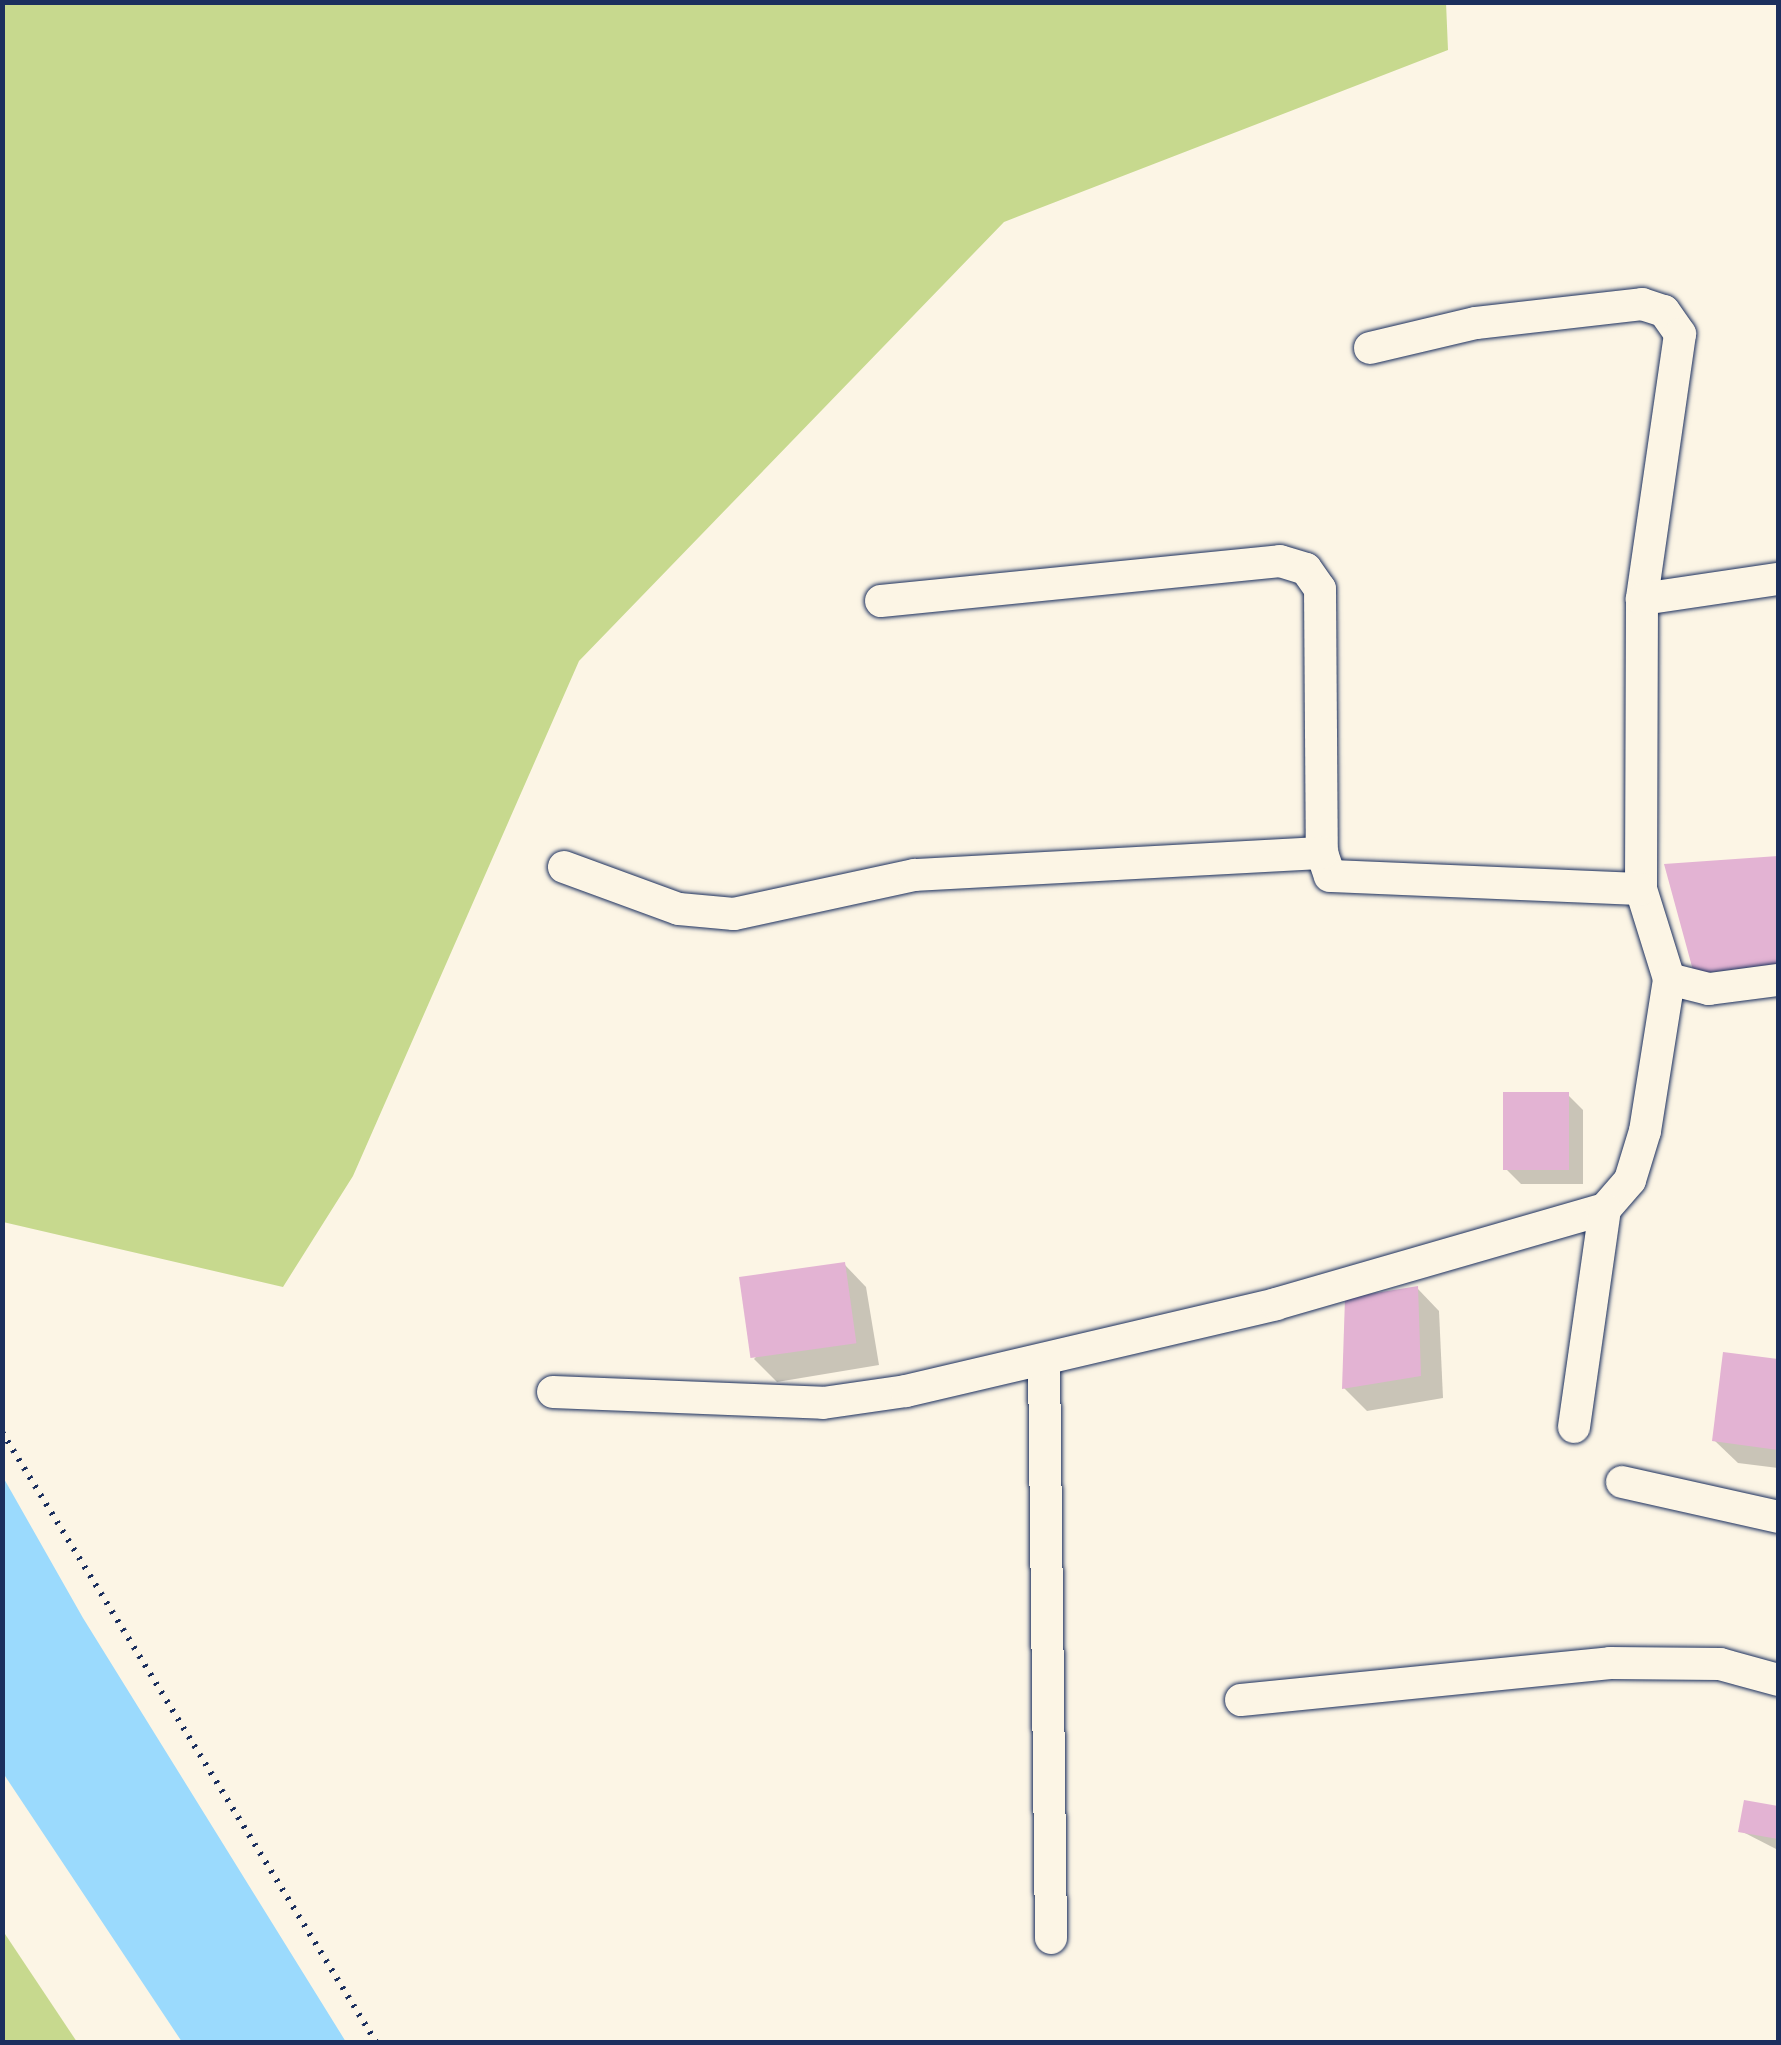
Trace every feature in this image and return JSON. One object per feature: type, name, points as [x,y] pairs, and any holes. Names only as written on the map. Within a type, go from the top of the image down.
[{"type":"street","points":[[1370,348],[1607,306],[1664,311],[1680,334],[1681,368],[1642,599],[1641,889],[1669,979],[1645,1131],[1630,1180],[1605,1209],[1574,1427]]},
{"type":"street","points":[[881,601],[1280,561],[1306,569],[1320,590],[1322,853],[1330,876],[1357,883],[1641,889]]},
{"type":"street","points":[[1642,599],[1778,579]]},
{"type":"street","points":[[564,867],[679,909],[734,914],[915,876],[1322,853]]},
{"type":"street","points":[[1669,979],[1710,989],[1778,980]]},
{"type":"street","points":[[553,1392],[824,1403],[1044,1362],[1605,1209]]},
{"type":"street","points":[[1044,1362],[1051,1938]]},
{"type":"street","points":[[1622,1482],[1778,1517]]},
{"type":"street","points":[[1241,1700],[1610,1662],[1720,1664],[1778,1680]]},
{"type":"path","points":[[2,1432],[376,2042]]},
{"type":"green space","points":[[3,2],[1446,2],[1448,50],[1004,222],[579,661],[353,1176],[283,1287],[3,1222]]},
{"type":"green space","points":[[3,1931],[77,2042],[3,2042]]},
{"type":"water","points":[[3,1477],[83,1618],[346,2042],[182,2042],[3,1773]]},
{"type":"building","points":[[1778,856],[1778,964],[1694,974],[1664,864]]},
{"type":"building","points":[[1503,1092],[1569,1092],[1569,1170],[1503,1170]]},
{"type":"building","points":[[845,1262],[856,1343],[750,1358],[739,1277]]},
{"type":"building","points":[[1418,1286],[1421,1376],[1342,1389],[1345,1298]]},
{"type":"building","points":[[1723,1352],[1778,1359],[1778,1450],[1712,1441]]},
{"type":"building","points":[[1744,1800],[1778,1806],[1778,1839],[1738,1832]]}]
